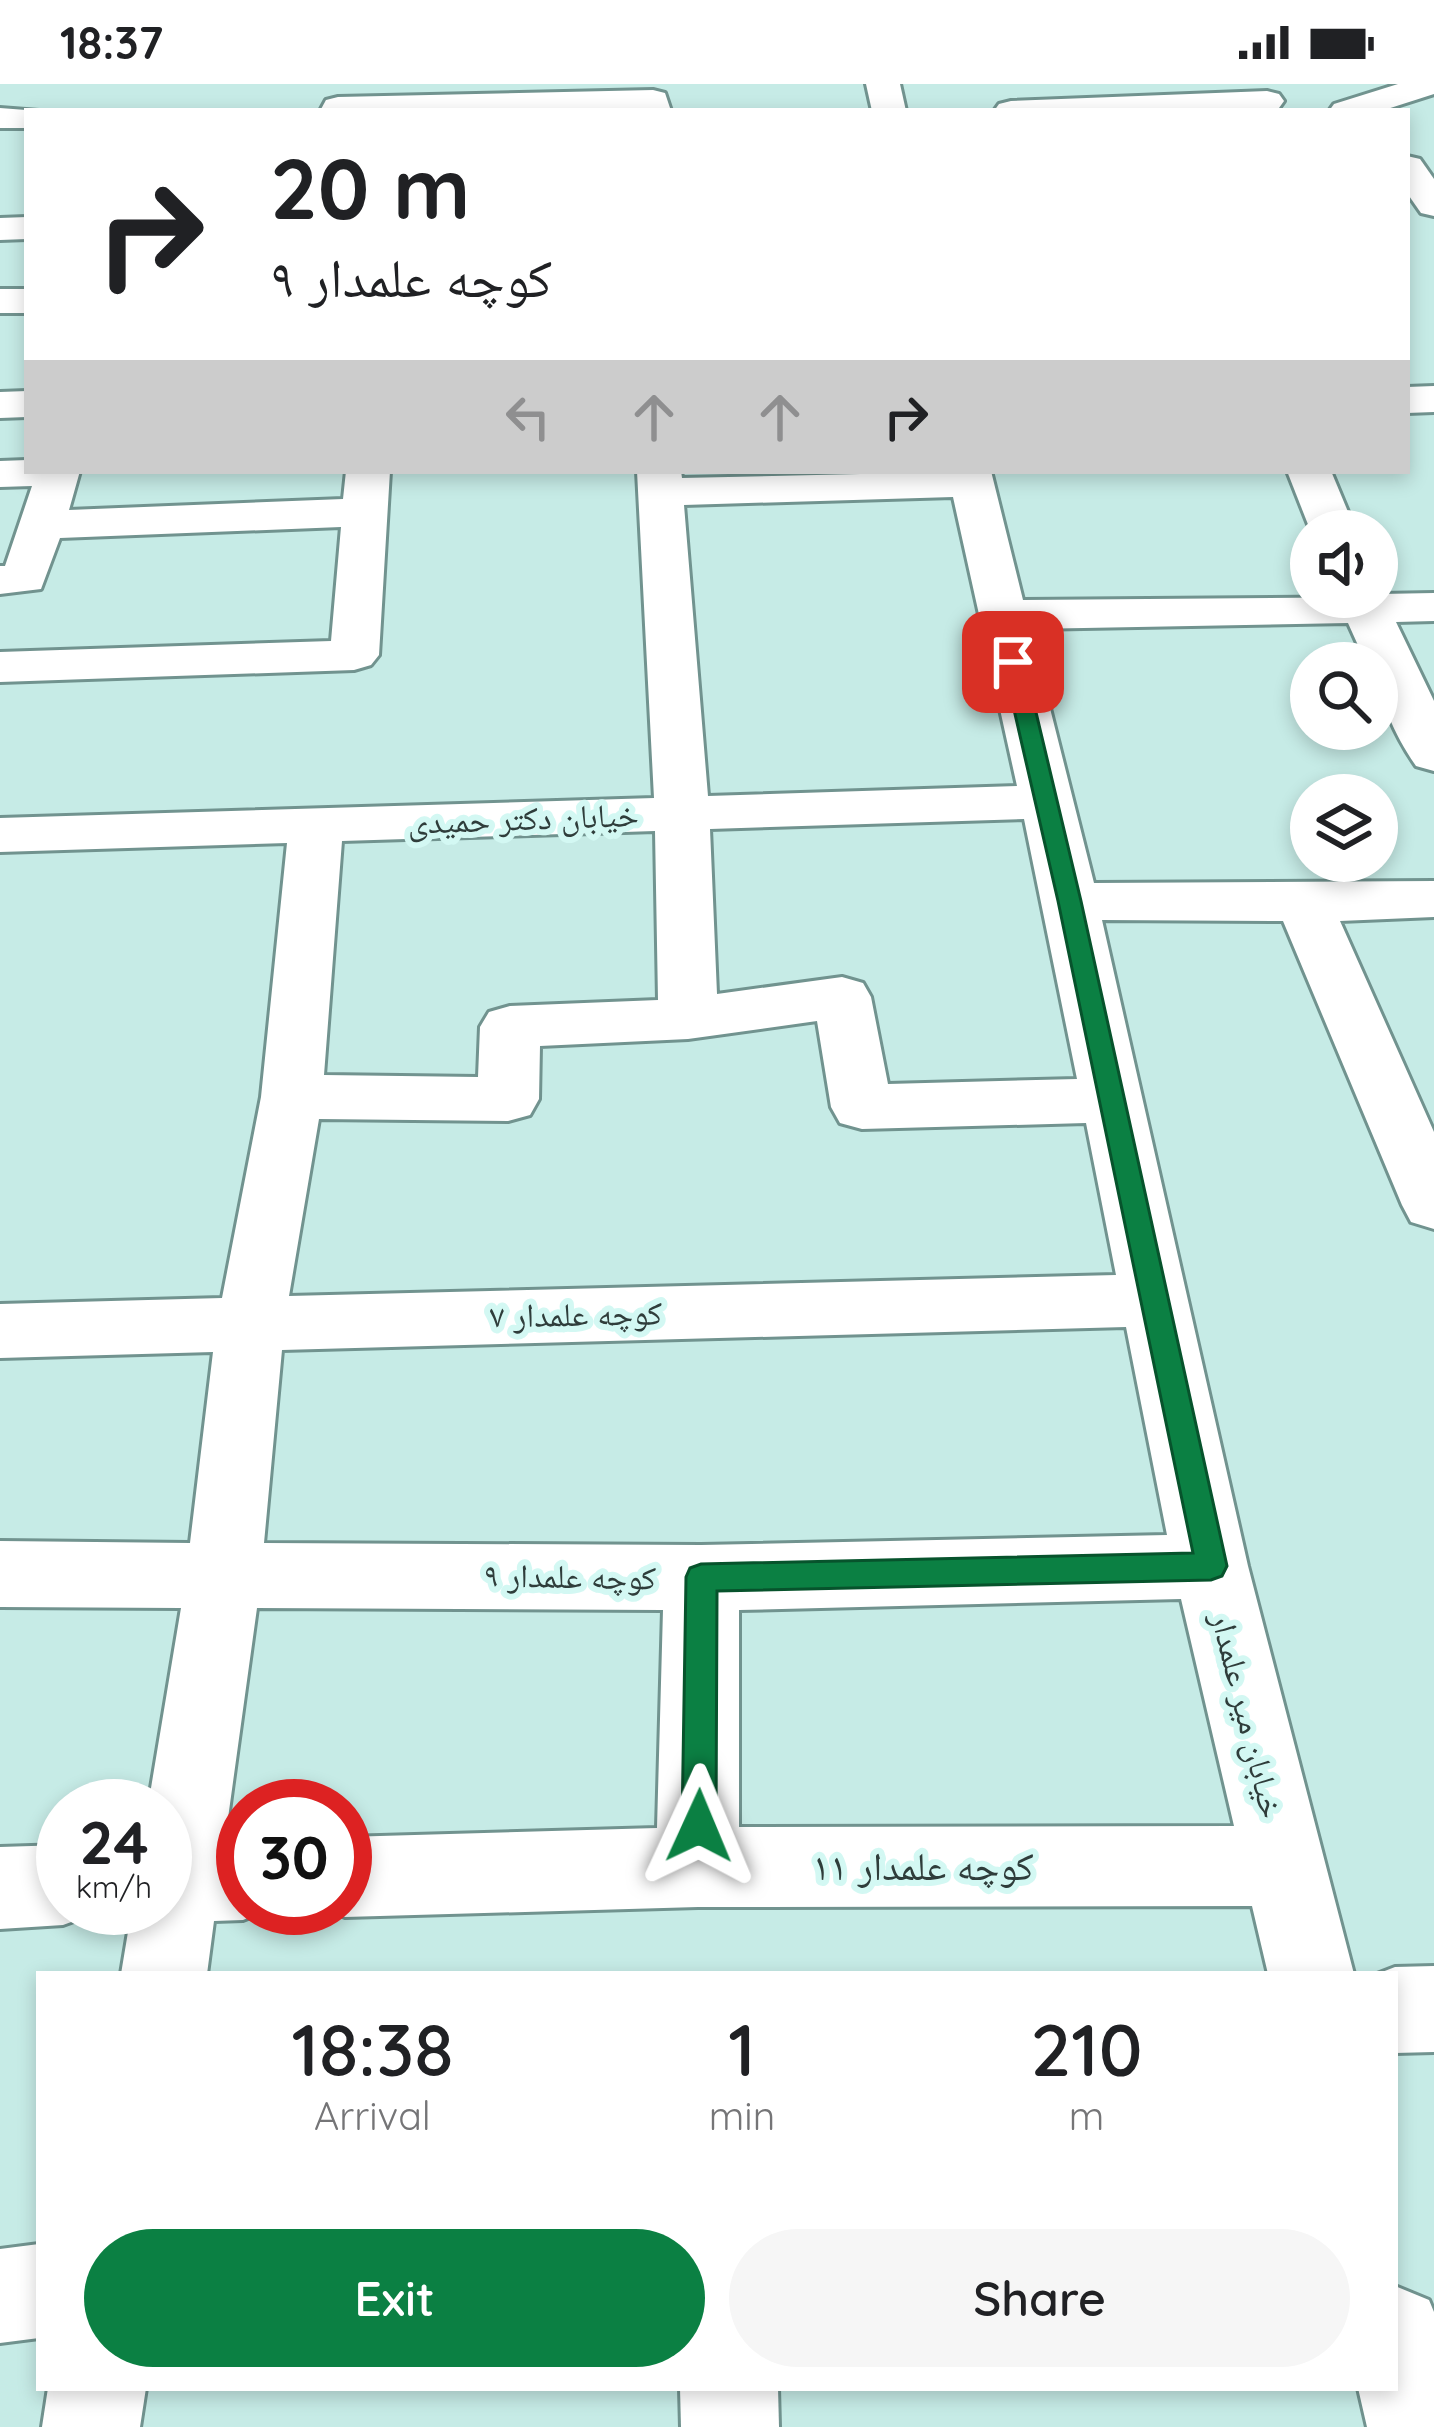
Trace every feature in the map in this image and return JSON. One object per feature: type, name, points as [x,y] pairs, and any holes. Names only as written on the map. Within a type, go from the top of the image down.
[{"type":"street","points":[[1363,108],[1433,84]]},
{"type":"street","points":[[1047,108],[1143,100],[1267,101]]},
{"type":"street","points":[[434,108],[653,105]]},
{"type":"street","points":[[1410,174],[1430,229]]},
{"type":"street","points":[[0,580],[24,579],[58,474]]},
{"type":"street","points":[[1310,474],[1325,510]]},
{"type":"street","points":[[688,1019],[682,812],[660,482],[970,477]]},
{"type":"street","name":"خیابان میر علمدار","points":[[970,477],[1070,901],[1211,1566],[1310,1971]]},
{"type":"street","points":[[0,668],[354,655],[367,491],[44,524]]},
{"type":"street","points":[[1398,604],[1434,607]]},
{"type":"street","points":[[1002,615],[1290,605]]},
{"type":"street","points":[[1370,618],[1434,755]]},
{"type":"street","name":"خیابان دکتر حمیدی","points":[[0,835],[1047,802]]},
{"type":"street","points":[[165,1971],[196,1881],[251,1322],[292,1097],[316,825]]},
{"type":"street","points":[[1070,901],[1434,899]]},
{"type":"street","points":[[1327,903],[1434,930]]},
{"type":"street","points":[[1327,903],[1434,1205]]},
{"type":"street","points":[[292,1097],[508,1100],[510,1027],[688,1019],[842,997],[862,1107],[1110,1100]]},
{"type":"street","name":"کوچه علمدار ۷","points":[[0,1330],[1153,1300]]},
{"type":"street","name":"کوچه علمدار ۹","points":[[0,1574],[701,1577],[1211,1566]]},
{"type":"street","points":[[698,1867],[701,1577]]},
{"type":"street","name":"کوچه علمدار ۱۱","points":[[372,1876],[698,1867],[1286,1866]]},
{"type":"street","points":[[0,1888],[36,1887]]},
{"type":"street","points":[[1398,2010],[1434,2009]]},
{"type":"street","points":[[0,2296],[36,2291]]},
{"type":"street","points":[[1398,2347],[1416,2427]]},
{"type":"street","points":[[91,2427],[97,2391]]},
{"type":"street","points":[[729,2391],[730,2427]]},
{"type":"route","points":[[699,1826],[701,1577],[1211,1566],[1070,901],[1013,662]]}]
